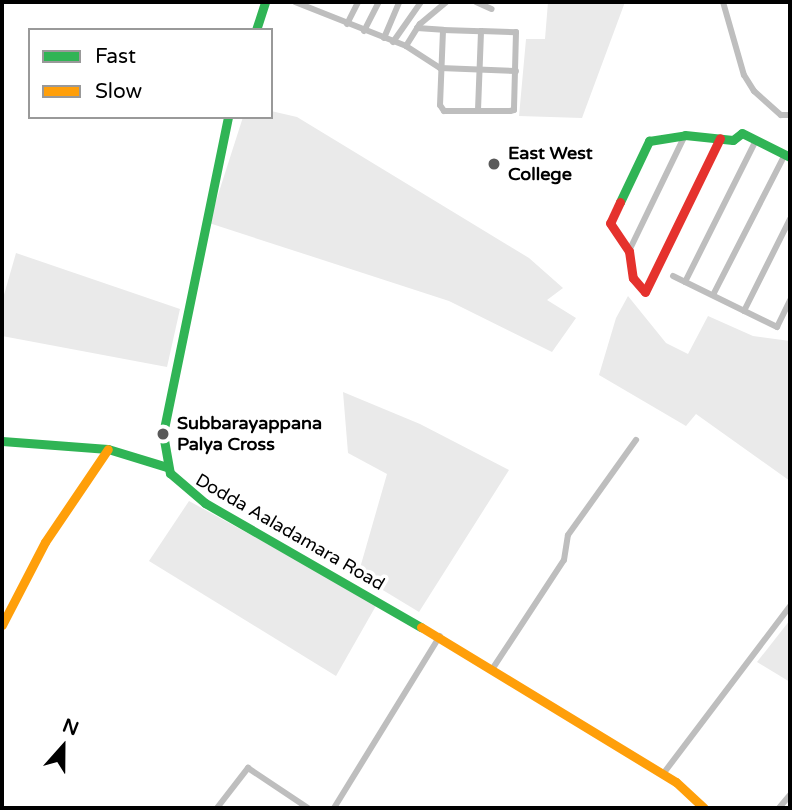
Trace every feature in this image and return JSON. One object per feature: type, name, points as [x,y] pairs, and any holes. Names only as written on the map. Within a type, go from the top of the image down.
[{"type":"main road","points":[[257,28],[265,2]]},
{"type":"main road","points":[[2,441],[108,449],[167,467],[163,434],[228,119]]},
{"type":"main road","points":[[720,138],[645,292],[633,278],[629,251],[610,223],[649,141],[685,135],[733,139],[742,133],[787,156]]},
{"type":"main road","points":[[2,625],[45,542],[108,449]]},
{"type":"main road","name":"Dodda Aaladamara Road","points":[[167,467],[183,488],[205,503],[493,667],[663,774],[704,808]]},
{"type":"street","points":[[295,2],[406,46],[442,68],[516,71]]},
{"type":"street","points":[[347,24],[359,2]]},
{"type":"street","points":[[364,31],[379,2]]},
{"type":"street","points":[[384,38],[399,2]]},
{"type":"street","points":[[393,42],[421,2]]},
{"type":"street","points":[[406,46],[417,28],[446,2]]},
{"type":"street","points":[[476,2],[492,9]]},
{"type":"street","points":[[723,2],[744,75],[754,91],[781,115],[790,115]]},
{"type":"street","points":[[417,28],[516,33],[514,110],[441,109],[443,30]]},
{"type":"street","points":[[478,110],[481,32]]},
{"type":"street","points":[[629,251],[685,135]]},
{"type":"street","points":[[685,282],[756,140]]},
{"type":"street","points":[[713,295],[787,156]]},
{"type":"street","points":[[744,311],[790,219]]},
{"type":"street","points":[[673,276],[777,327],[790,301]]},
{"type":"street","points":[[493,667],[564,560],[568,535],[636,440]]},
{"type":"street","points":[[663,774],[790,606]]},
{"type":"street","points":[[334,808],[440,636]]},
{"type":"street","points":[[217,808],[248,768],[308,808]]},
{"type":"street","points":[[779,808],[790,795]]},
{"type":"shaded area","points":[[548,2],[625,2],[582,118],[519,116],[526,39],[545,39]]},
{"type":"shaded area","points":[[273,111],[297,117],[529,258],[563,288],[547,300],[576,318],[552,352],[449,301],[209,223],[242,119],[273,119]]},
{"type":"shaded area","points":[[16,253],[180,309],[167,367],[2,336],[2,302]]},
{"type":"shaded area","points":[[628,296],[666,343],[688,354],[708,316],[753,336],[790,341],[790,481],[696,414],[686,426],[599,375],[616,318]]},
{"type":"shaded area","points":[[343,392],[420,424],[509,470],[419,612],[358,575],[387,474],[348,453]]},
{"type":"shaded area","points":[[189,501],[377,604],[336,676],[149,561]]},
{"type":"shaded area","points":[[790,620],[790,682],[757,662]]},
{"type":"traffic: fast","points":[[257,28],[265,2]]},
{"type":"traffic: fast","points":[[228,119],[163,434],[170,473],[205,503],[421,627]]},
{"type":"traffic: fast","points":[[620,202],[649,141],[685,135],[733,140],[742,133],[790,157]]},
{"type":"traffic: fast","points":[[2,441],[108,449],[167,467]]},
{"type":"traffic: slow","points":[[2,625],[45,542],[108,449]]},
{"type":"traffic: slow","points":[[421,627],[676,782],[704,808]]},
{"type":"traffic: jam","points":[[620,202],[610,223],[629,251],[633,278],[645,292],[720,138]]},
{"type":"place","name":"East West College","points":[[494,164]]},
{"type":"place","name":"Subbarayappana Palya Cross","points":[[163,434]]}]
